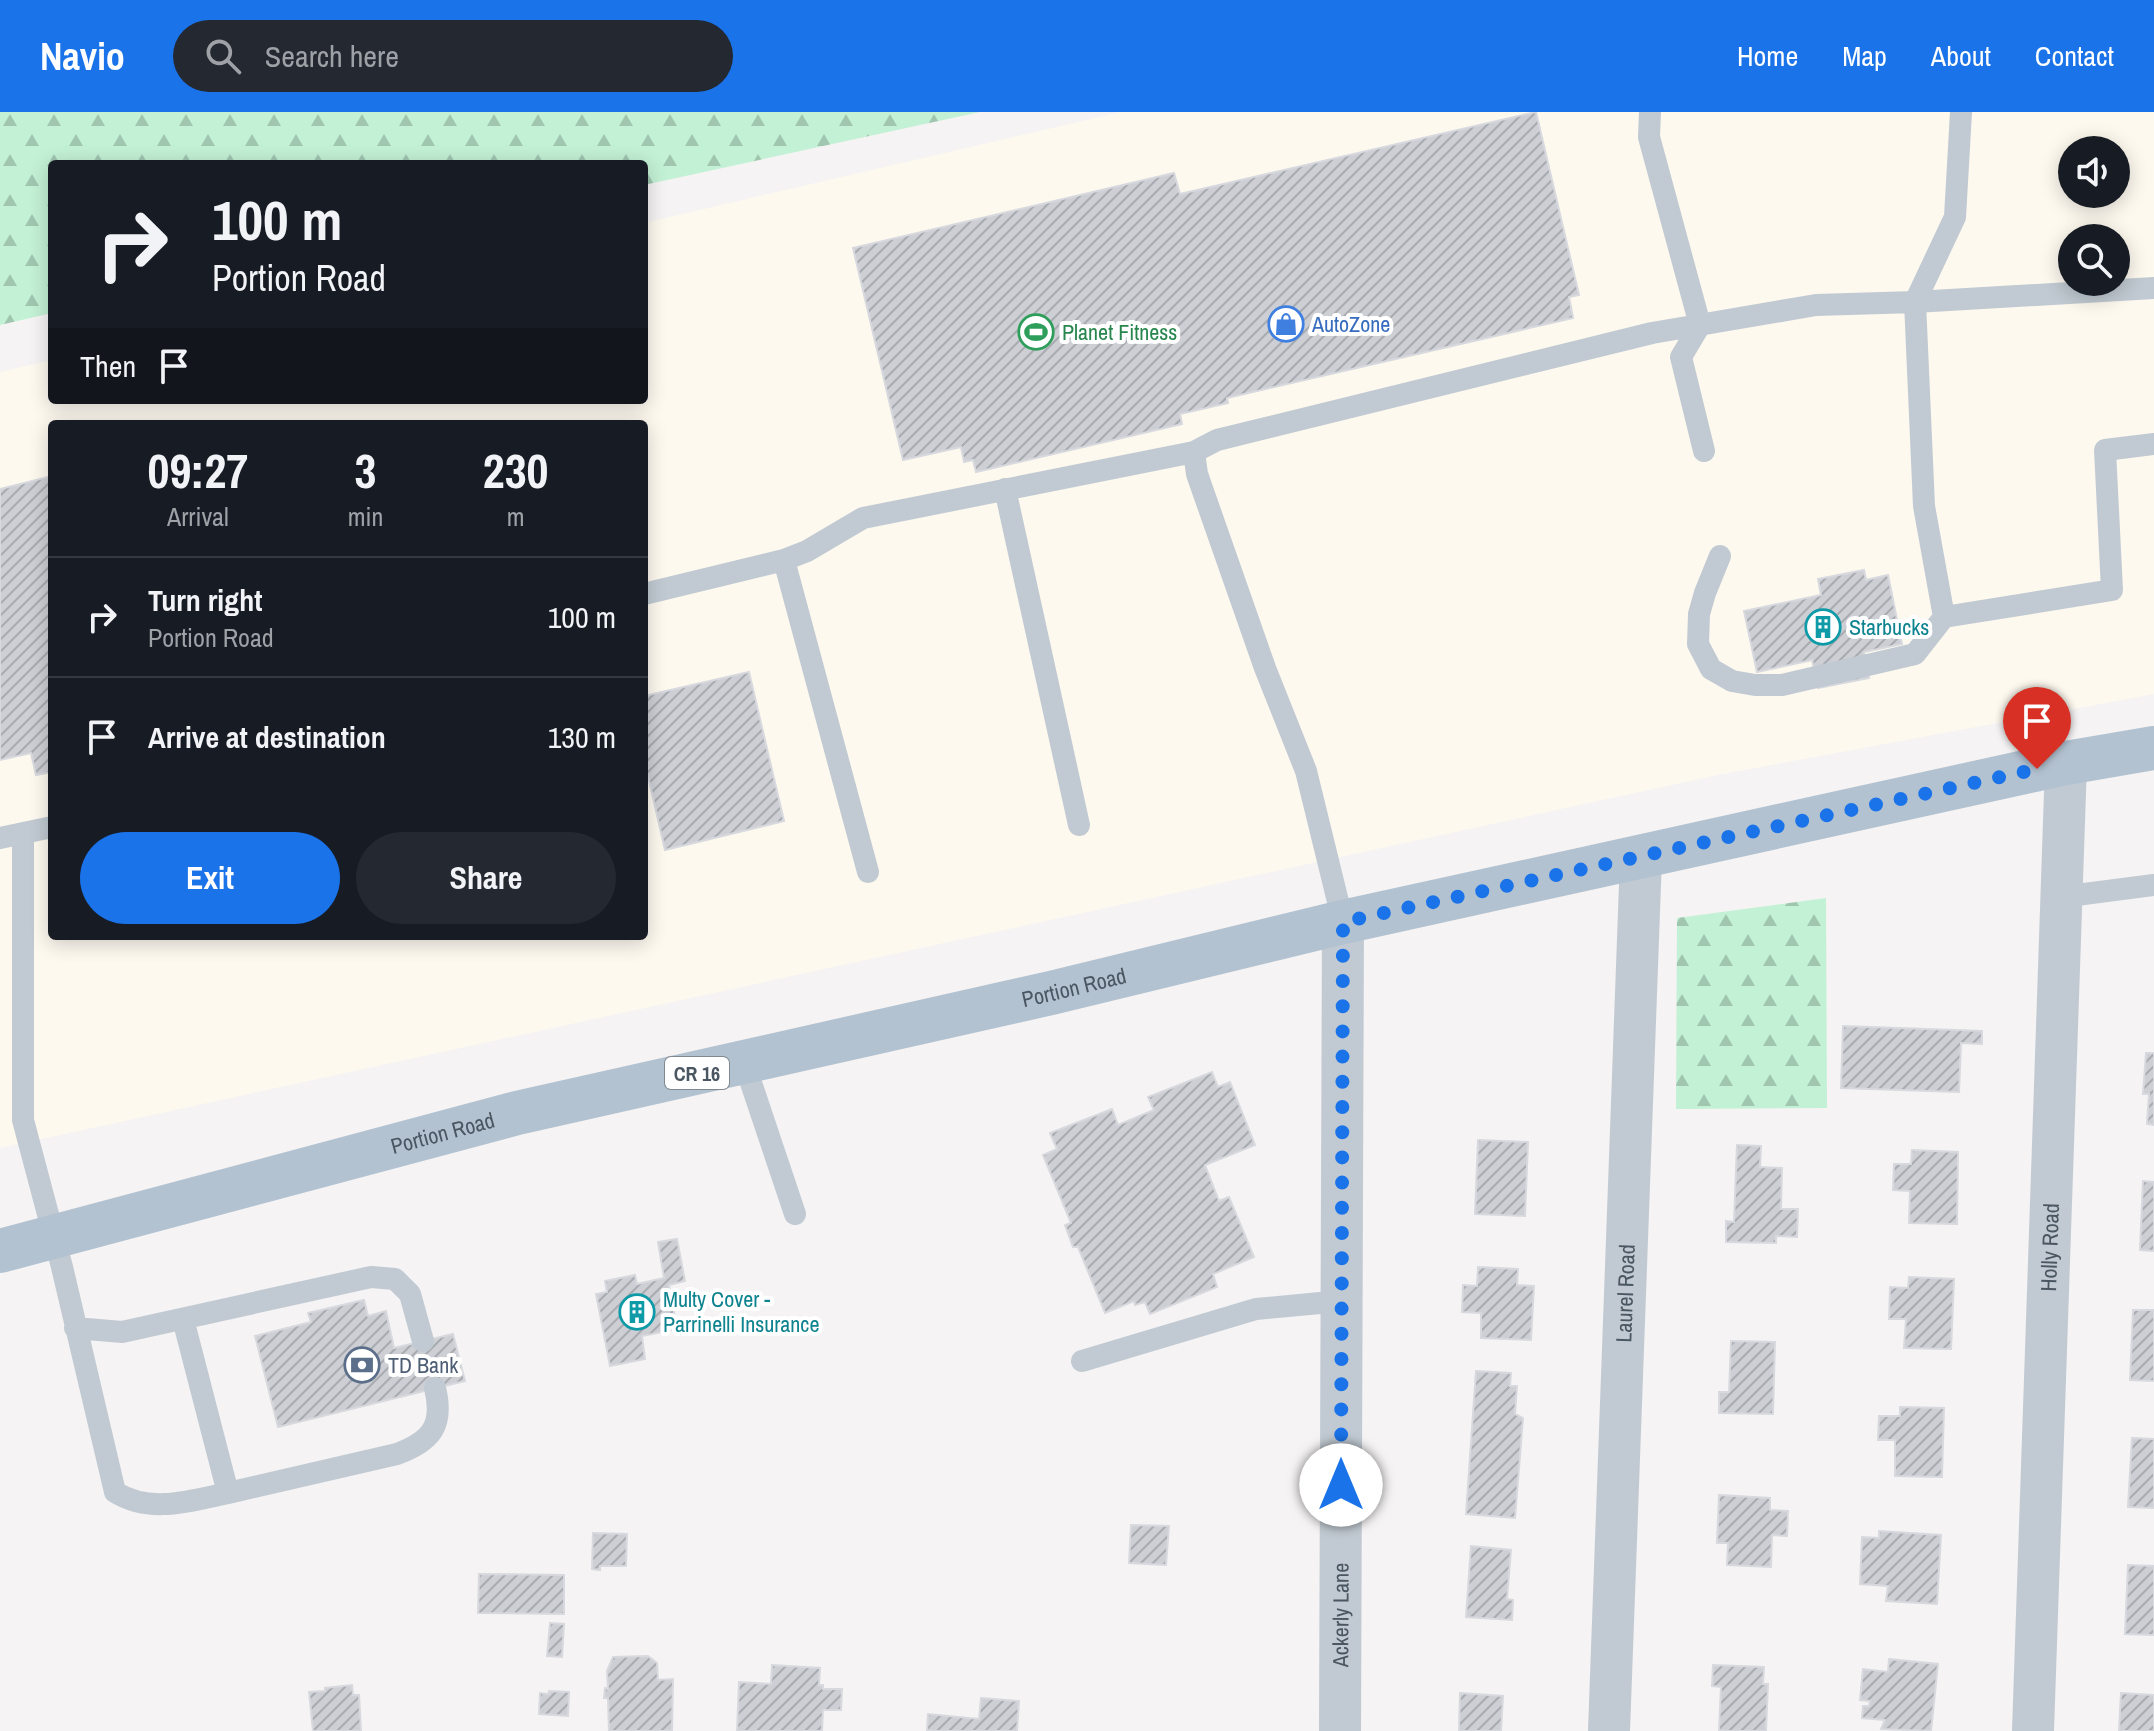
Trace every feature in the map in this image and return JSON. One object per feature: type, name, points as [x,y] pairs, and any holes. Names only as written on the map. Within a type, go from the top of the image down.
[{"type":"main road","name":"Portion Road","points":[[0,1251],[517,1113],[1051,993],[1343,922],[2066,763],[2154,748]]},
{"type":"street","name":"Holly Road","points":[[2033,1731],[2066,763]]},
{"type":"street","name":"Laurel Road","points":[[1609,1731],[1641,857]]},
{"type":"street","name":"Ackerly Lane","points":[[1340,1731],[1343,922]]},
{"type":"lane","points":[[1650,112],[1649,137],[1700,325],[1681,357],[1704,451]]},
{"type":"lane","points":[[1944,617],[1924,506],[1915,302],[1955,217],[1961,112]]},
{"type":"lane","points":[[648,593],[784,560],[807,551],[863,518],[1194,452],[1217,440],[1652,333],[1816,305],[2154,288]]},
{"type":"lane","points":[[1720,556],[1699,614],[1698,644],[1711,669],[1732,681],[1782,685],[1915,654],[1944,617],[2112,590],[2105,450],[2154,444]]},
{"type":"lane","points":[[1194,452],[1197,474],[1207,504],[1265,668],[1306,771],[1343,922]]},
{"type":"lane","points":[[1005,489],[1079,825]]},
{"type":"lane","points":[[784,560],[868,872]]},
{"type":"lane","points":[[0,838],[48,828]]},
{"type":"lane","points":[[23,834],[23,1120],[115,1492],[126,1500],[154,1505],[174,1504],[397,1454],[416,1447],[437,1425],[439,1406],[435,1388]]},
{"type":"lane","points":[[2061,897],[2154,885]]},
{"type":"lane","points":[[744,1062],[795,1214]]},
{"type":"lane","points":[[75,1328],[122,1332],[371,1277],[395,1279],[410,1294],[423,1341]]},
{"type":"lane","points":[[1082,1361],[1256,1309],[1341,1301]]},
{"type":"lane","points":[[183,1319],[228,1493]]},
{"type":"shaded area","points":[[1121,112],[2154,112],[2154,694],[1718,775],[0,1148],[0,372],[48,361],[48,404],[648,404],[648,222]]},
{"type":"green space","points":[[0,112],[980,112],[648,184],[648,160],[48,160],[48,314],[0,325]]},
{"type":"green space","points":[[1826,898],[1827,1108],[1676,1109],[1677,918]]},
{"type":"building","points":[[1536,112],[1579,295],[1569,297],[1573,318],[1227,398],[1228,403],[1180,414],[1182,424],[976,472],[973,460],[964,462],[961,447],[903,460],[853,248],[1174,173],[1180,194]]},
{"type":"building","points":[[48,477],[48,773],[36,775],[31,753],[0,760],[0,489]]},
{"type":"building","name":"Starbucks","points":[[1864,570],[1866,580],[1888,575],[1902,644],[1864,652],[1869,678],[1818,688],[1812,660],[1757,672],[1744,611],[1821,595],[1818,579]]},
{"type":"building","points":[[749,672],[784,821],[665,850],[648,776],[648,695]]},
{"type":"building","points":[[1843,1026],[1982,1031],[1982,1044],[1961,1043],[1959,1092],[1841,1088]]},
{"type":"building","points":[[2146,1053],[2154,1053],[2154,1125],[2147,1124],[2149,1094],[2143,1094]]},
{"type":"building","points":[[1212,1072],[1218,1087],[1230,1082],[1255,1145],[1205,1165],[1219,1201],[1229,1197],[1254,1257],[1213,1274],[1217,1287],[1150,1314],[1145,1302],[1135,1305],[1134,1301],[1105,1313],[1078,1247],[1073,1247],[1065,1225],[1071,1223],[1043,1155],[1057,1149],[1050,1133],[1112,1109],[1118,1125],[1154,1110],[1148,1097]]},
{"type":"building","points":[[1478,1140],[1528,1142],[1525,1216],[1475,1214]]},
{"type":"building","points":[[1737,1145],[1761,1146],[1760,1167],[1782,1168],[1781,1209],[1798,1209],[1797,1237],[1776,1236],[1776,1243],[1726,1242],[1726,1221],[1734,1222]]},
{"type":"building","points":[[1912,1150],[1958,1152],[1957,1224],[1909,1223],[1910,1191],[1893,1190],[1894,1164],[1911,1164]]},
{"type":"building","points":[[2143,1181],[2154,1182],[2154,1251],[2140,1250]]},
{"type":"building","name":"Multy Cover - Parrinelli Insurance","points":[[677,1239],[685,1281],[669,1285],[677,1329],[642,1336],[645,1359],[610,1366],[596,1294],[607,1292],[605,1281],[635,1275],[637,1284],[664,1278],[658,1242]]},
{"type":"building","points":[[1478,1267],[1518,1269],[1517,1285],[1534,1286],[1531,1340],[1481,1338],[1481,1313],[1462,1312],[1463,1285],[1477,1286]]},
{"type":"building","points":[[1909,1277],[1954,1279],[1951,1349],[1904,1348],[1906,1319],[1889,1319],[1890,1287],[1908,1288]]},
{"type":"building","name":"TD Bank","points":[[364,1300],[368,1316],[386,1311],[394,1348],[453,1334],[465,1381],[278,1427],[255,1336],[311,1322],[308,1313]]},
{"type":"building","points":[[2133,1310],[2154,1310],[2154,1381],[2130,1380]]},
{"type":"building","points":[[1731,1341],[1775,1342],[1773,1414],[1719,1413],[1719,1392],[1729,1392]]},
{"type":"building","points":[[1476,1371],[1511,1373],[1510,1386],[1517,1386],[1515,1414],[1523,1418],[1515,1518],[1466,1514]]},
{"type":"building","points":[[1900,1407],[1944,1408],[1942,1477],[1895,1476],[1895,1440],[1878,1440],[1879,1416],[1900,1416]]},
{"type":"building","points":[[2132,1438],[2154,1439],[2154,1508],[2128,1507]]},
{"type":"building","points":[[1719,1495],[1770,1498],[1770,1510],[1788,1511],[1787,1536],[1772,1535],[1771,1567],[1727,1565],[1728,1543],[1717,1543]]},
{"type":"building","points":[[1131,1525],[1169,1526],[1166,1565],[1129,1563]]},
{"type":"building","points":[[1879,1531],[1941,1535],[1937,1604],[1886,1601],[1888,1586],[1860,1584],[1862,1537],[1879,1538]]},
{"type":"building","points":[[593,1533],[627,1534],[626,1566],[592,1569]]},
{"type":"building","points":[[1471,1546],[1511,1550],[1507,1599],[1513,1600],[1512,1620],[1466,1617]]},
{"type":"building","points":[[2128,1565],[2154,1566],[2154,1635],[2125,1634]]},
{"type":"building","points":[[479,1574],[564,1575],[564,1614],[478,1613]]},
{"type":"building","points":[[550,1623],[564,1624],[562,1657],[547,1656]]},
{"type":"building","points":[[648,1656],[657,1663],[658,1680],[673,1679],[672,1731],[609,1731],[608,1698],[604,1698],[605,1688],[608,1689],[607,1671],[613,1657]]},
{"type":"building","points":[[1889,1659],[1938,1664],[1931,1731],[1881,1729],[1885,1720],[1862,1718],[1863,1706],[1869,1706],[1870,1701],[1860,1700],[1863,1669],[1888,1672]]},
{"type":"building","points":[[772,1665],[820,1668],[819,1685],[823,1685],[823,1689],[842,1689],[841,1710],[823,1710],[822,1731],[737,1731],[739,1682],[771,1684]]},
{"type":"building","points":[[1713,1665],[1764,1667],[1763,1684],[1768,1684],[1766,1731],[1719,1731],[1721,1687],[1712,1686]]},
{"type":"building","points":[[352,1685],[353,1695],[359,1695],[361,1731],[313,1731],[309,1692]]},
{"type":"building","points":[[549,1691],[569,1692],[568,1716],[539,1714],[540,1693],[549,1694]]},
{"type":"building","points":[[1460,1693],[1503,1696],[1501,1731],[1459,1731]]},
{"type":"building","points":[[2121,1693],[2154,1695],[2154,1731],[2119,1731]]},
{"type":"building","points":[[981,1698],[1019,1701],[1017,1731],[927,1731],[928,1714],[979,1719]]},
{"type":"place","name":"AutoZone","points":[[1286,324]]},
{"type":"place","name":"Planet Fitness","points":[[1036,332]]},
{"type":"place","name":"Starbucks","points":[[1823,627]]},
{"type":"place","name":"Multy Cover - Parrinelli Insurance","points":[[637,1312]]},
{"type":"place","name":"TD Bank","points":[[362,1365]]},
{"type":"route","points":[[1341,1485],[1343,922],[2037,769]]}]
